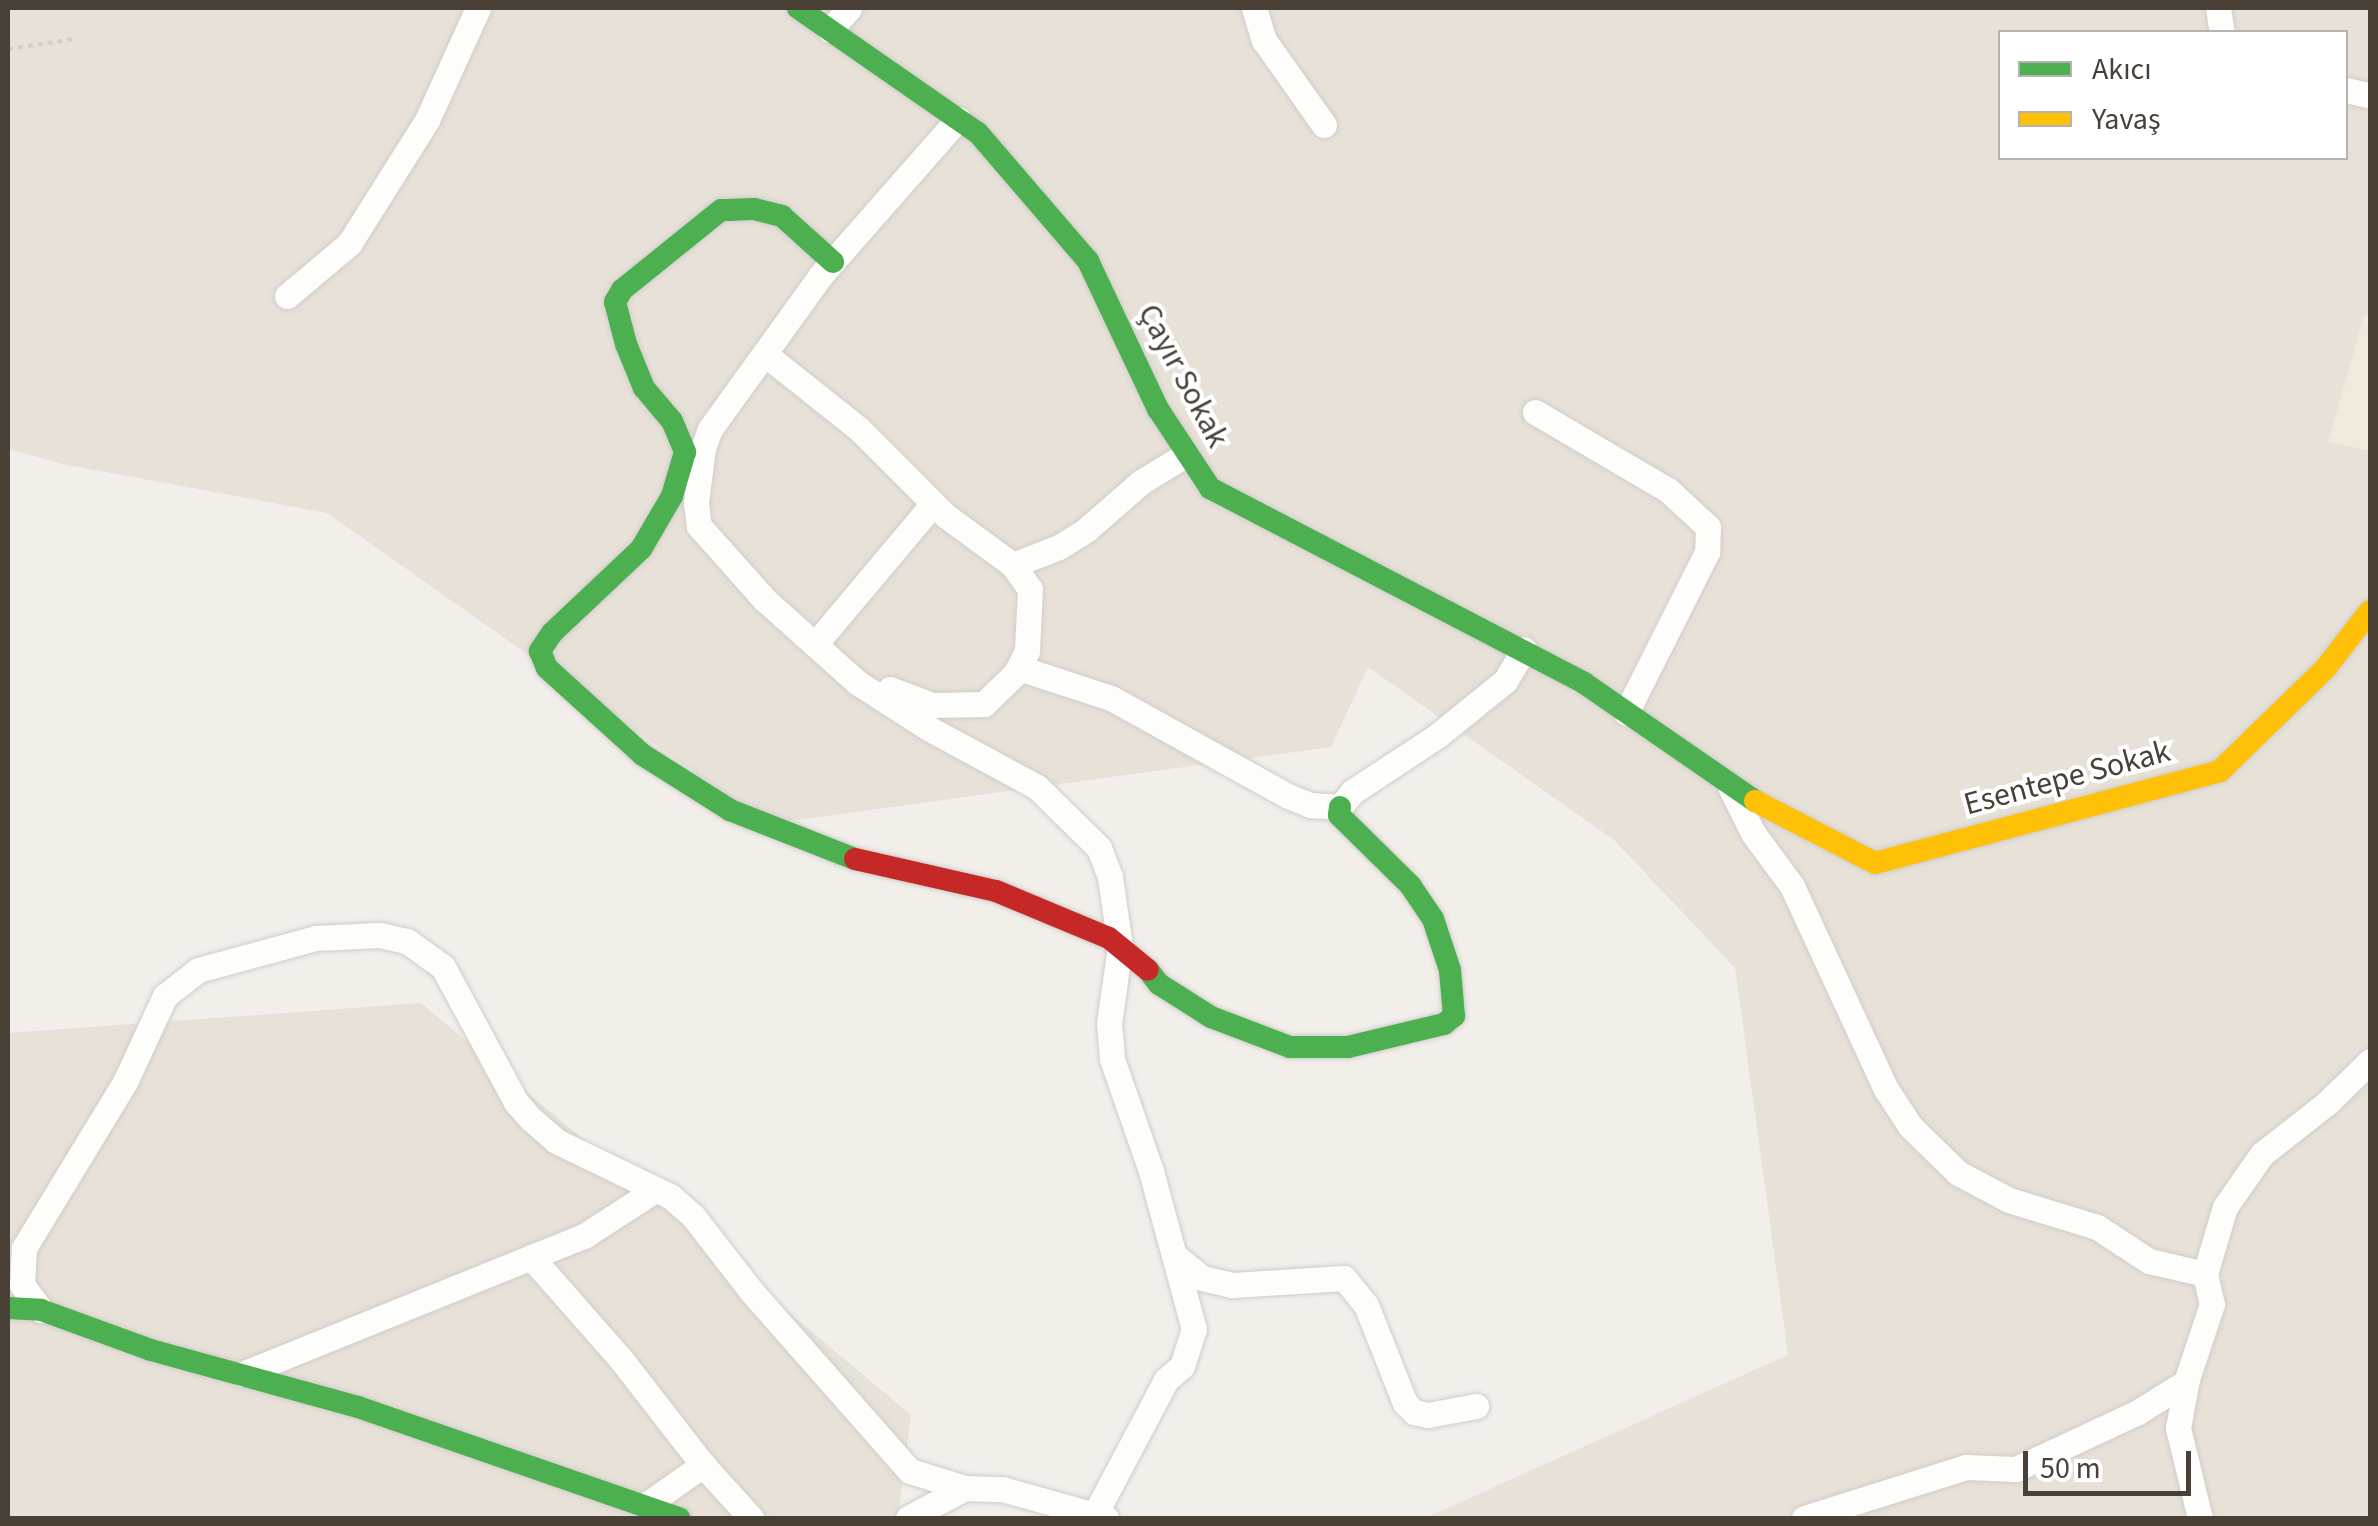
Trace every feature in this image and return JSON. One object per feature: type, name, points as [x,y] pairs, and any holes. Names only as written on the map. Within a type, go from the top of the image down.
[{"type":"street","points":[[288,296],[349,244],[426,120],[478,8]]},
{"type":"street","name":"Çayır Sokak","points":[[798,8],[978,132],[1088,261],[1158,409],[1210,488],[1524,650],[1626,714],[1730,789]]},
{"type":"street","points":[[830,30],[849,8]]},
{"type":"street","points":[[1254,8],[1264,40],[1324,125]]},
{"type":"street","points":[[41,1310],[22,1285],[24,1248],[125,1082],[166,996],[198,970],[316,938],[380,934],[407,941],[443,968],[516,1102],[531,1119],[556,1140],[655,1190],[693,1216],[752,1292],[910,1471],[965,1488],[1002,1489],[1098,1518],[1166,1380],[1182,1366],[1192,1349],[1192,1307],[1171,1253],[1151,1171],[1112,1059],[1109,1022],[1120,946],[1110,877],[1099,848],[1037,788],[928,728],[858,683],[817,642],[764,599],[699,526],[698,486],[710,429],[833,262],[958,118]]},
{"type":"street","points":[[833,262],[782,216],[754,209],[721,210],[622,290],[615,302],[626,344],[644,388],[672,420],[685,452],[672,496],[640,548],[552,633],[540,651],[559,680],[630,744],[730,810],[801,842],[872,866],[996,891],[1120,946],[1141,961],[1159,984],[1211,1018],[1290,1047],[1348,1046],[1444,1024],[1454,1016],[1454,990],[1433,919],[1410,886],[1340,815],[1340,807],[1352,792],[1437,736],[1505,680],[1524,650]]},
{"type":"street","points":[[766,355],[859,430],[933,504],[1013,565],[1030,589],[1027,650],[1018,668],[984,704],[955,708],[900,694],[836,661]]},
{"type":"street","points":[[1535,412],[1668,490],[1708,527],[1707,552],[1626,714]]},
{"type":"street","points":[[1013,565],[1059,547],[1086,530],[1141,482],[1185,455]]},
{"type":"street","points":[[817,642],[933,504]]},
{"type":"street","name":"Esentepe Sokak","points":[[1730,789],[1876,863],[2220,771],[2326,669],[2370,611]]},
{"type":"street","points":[[1018,668],[1111,698],[1288,796],[1310,805],[1340,807]]},
{"type":"street","points":[[1730,789],[1753,832],[1792,886],[1878,1072],[1910,1126],[1958,1173],[2009,1200],[2097,1228],[2148,1262],[2206,1274]]},
{"type":"street","points":[[2200,1518],[2178,1428],[2187,1379],[2212,1304],[2206,1274],[2225,1208],[2262,1154],[2365,1077]]},
{"type":"street","points":[[242,1374],[584,1236],[655,1190]]},
{"type":"street","points":[[1171,1253],[1202,1278],[1232,1285],[1261,1286],[1307,1276],[1344,1278],[1366,1305],[1405,1403],[1414,1412],[1450,1413],[1476,1406]]},
{"type":"street","points":[[531,1257],[630,1369],[702,1465],[751,1518]]},
{"type":"street","points":[[8,1308],[41,1310],[151,1350],[440,1433],[557,1478],[679,1518]]},
{"type":"street","points":[[1804,1518],[1966,1467],[2016,1469],[2138,1412],[2187,1379]]},
{"type":"street","points":[[646,1505],[702,1465]]},
{"type":"street","points":[[908,1518],[965,1488]]},
{"type":"path","points":[[8,49],[74,39]]},
{"type":"shaded area","points":[[8,8],[2370,8],[2370,1518],[1425,1518],[1788,1355],[1735,968],[1614,840],[1368,667],[1331,747],[768,824],[327,513],[62,464],[8,449]]},
{"type":"shaded area","points":[[2370,315],[2370,451],[2328,442],[2364,316]]},
{"type":"shaded area","points":[[421,1003],[911,1415],[898,1518],[8,1518],[8,1033]]},
{"type":"traffic: fast","points":[[798,8],[978,133],[1088,261],[1158,409],[1210,488],[1584,683],[1755,801]]},
{"type":"traffic: fast","points":[[833,262],[782,216],[754,209],[721,210],[622,290],[615,302],[626,344],[644,388],[672,421],[685,452],[672,496],[641,549],[552,633],[540,651],[547,668],[643,755],[730,810],[855,859]]},
{"type":"traffic: fast","points":[[1148,970],[1159,984],[1211,1017],[1290,1047],[1348,1047],[1444,1024],[1454,1016],[1450,970],[1433,919],[1411,886],[1339,815],[1340,807]]},
{"type":"traffic: fast","points":[[8,1308],[41,1310],[151,1350],[358,1407],[679,1518]]},
{"type":"traffic: slow","points":[[1755,801],[1875,863],[2220,771],[2325,669],[2370,611]]},
{"type":"traffic: jam","points":[[855,859],[996,891],[1109,938],[1148,970]]}]
